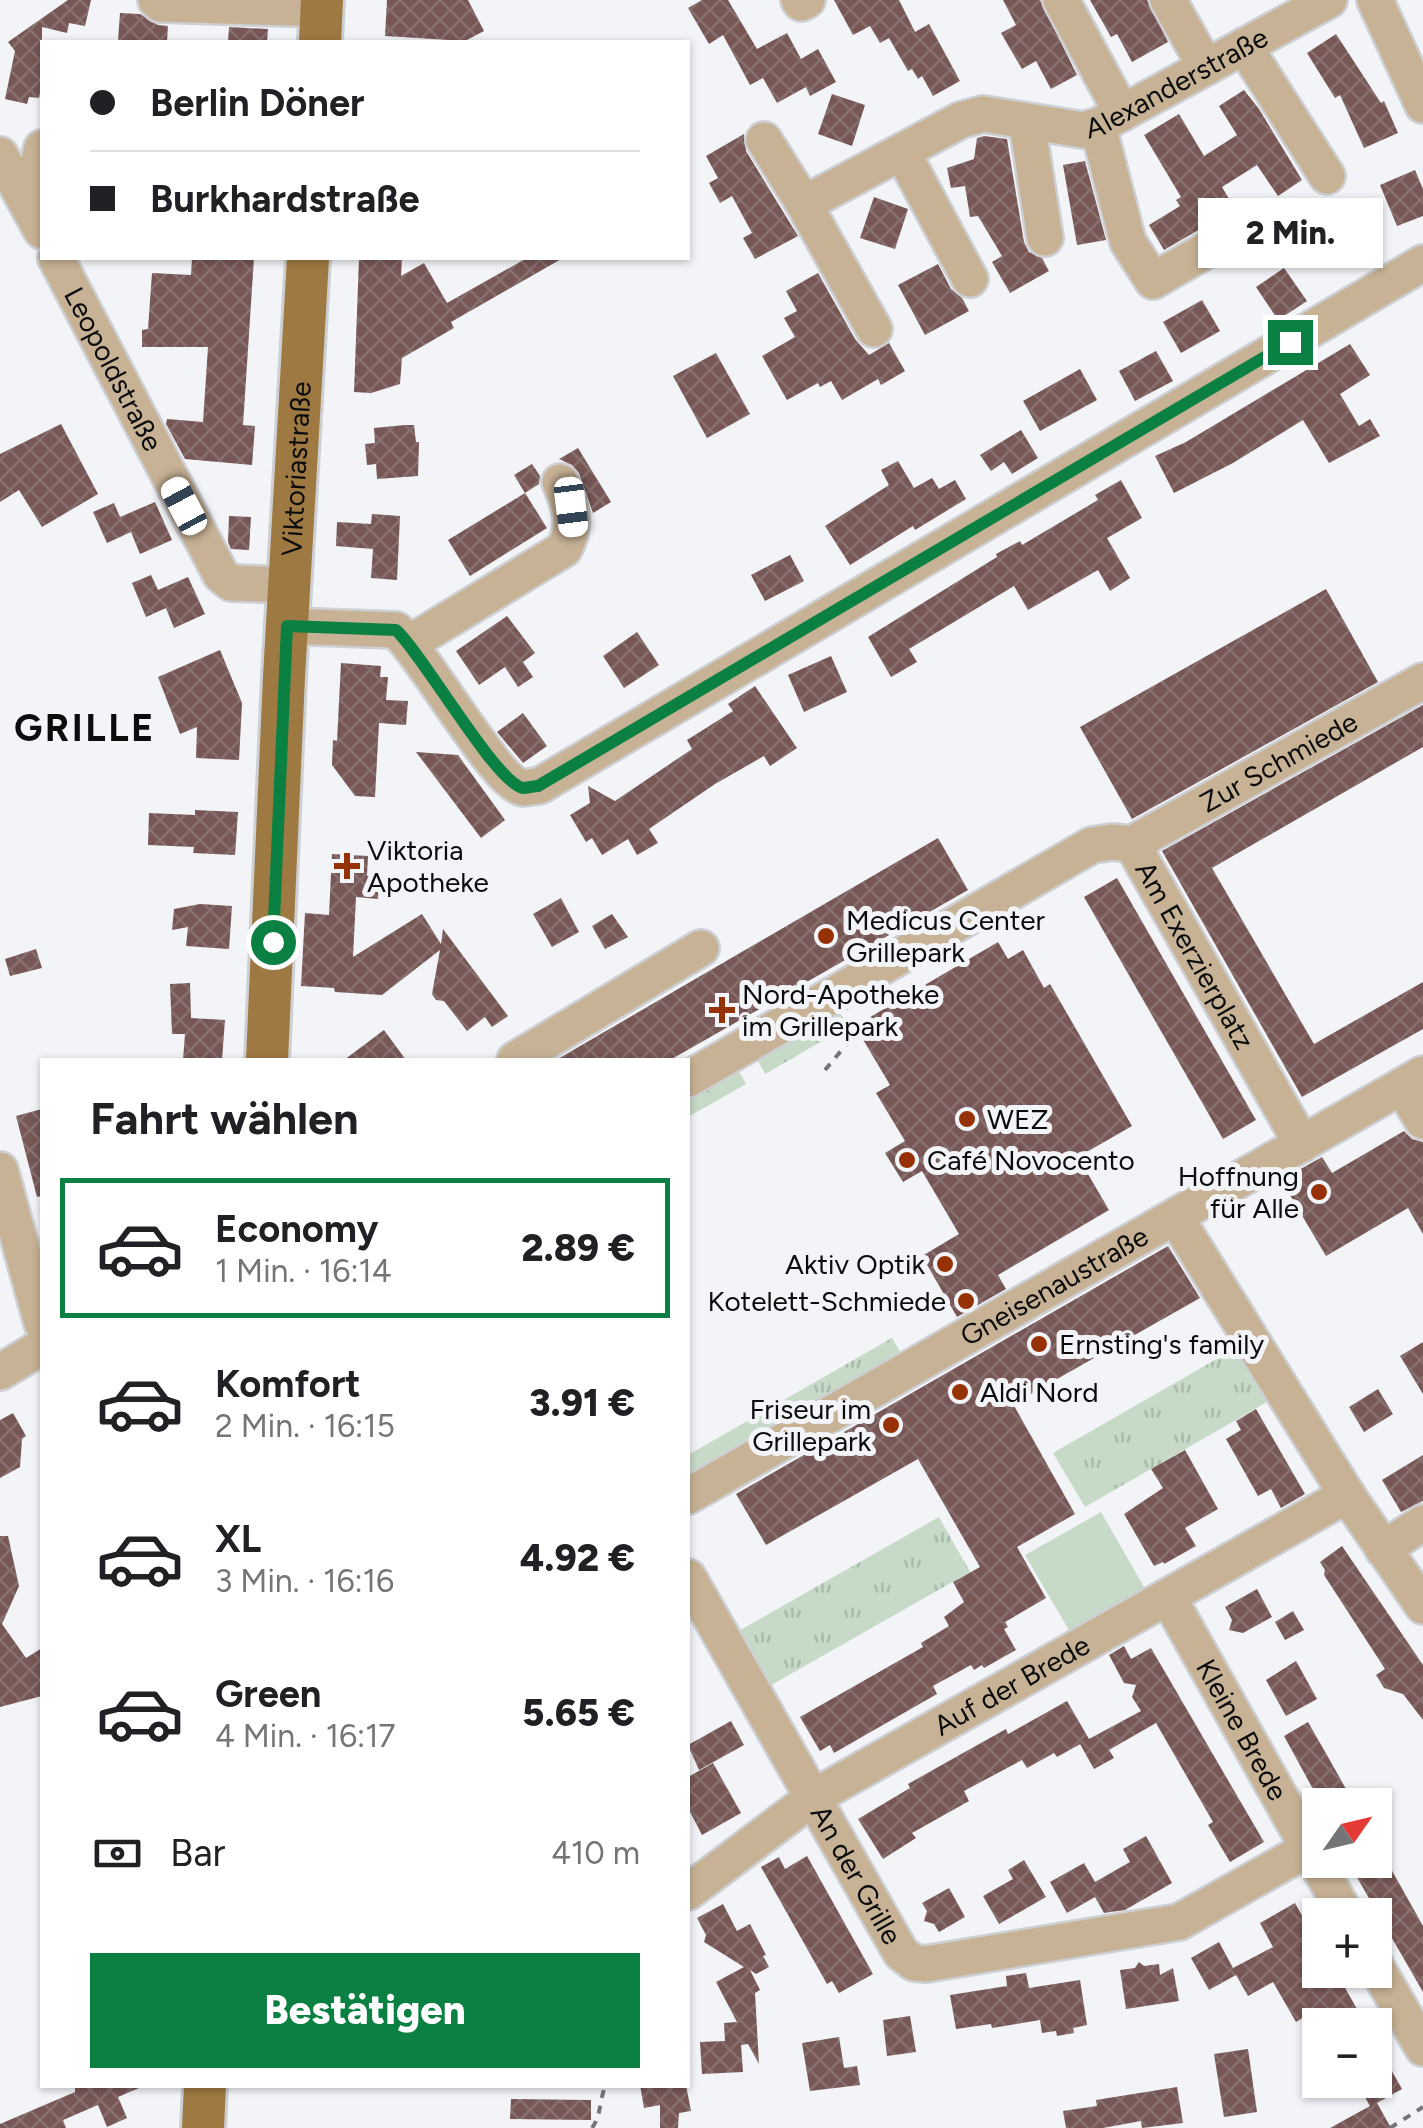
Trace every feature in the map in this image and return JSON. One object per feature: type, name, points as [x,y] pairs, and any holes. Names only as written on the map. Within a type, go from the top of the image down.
[{"type":"main road","name":"Viktoriastraße","points":[[268,1058],[284,677],[308,260]]},
{"type":"main road","points":[[203,2128],[205,2088]]},
{"type":"street","points":[[156,0],[160,4],[321,17]]},
{"type":"street","points":[[1061,0],[1110,120],[1128,242],[1152,282],[1254,222]]},
{"type":"street","points":[[1168,0],[1206,67]]},
{"type":"street","name":"Alexanderstraße","points":[[804,204],[961,120],[984,114],[1083,130],[1110,120],[1206,67],[1258,25],[1329,0]]},
{"type":"street","points":[[1375,0],[1423,104]]},
{"type":"street","points":[[1258,25],[1327,176]]},
{"type":"street","points":[[1027,123],[1045,238]]},
{"type":"street","points":[[764,140],[874,329]]},
{"type":"street","points":[[902,152],[970,280]]},
{"type":"street","points":[[0,155],[36,218]]},
{"type":"street","points":[[36,218],[40,171]]},
{"type":"street","name":"Leopoldstraße","points":[[57,260],[220,575],[288,606]]},
{"type":"street","points":[[288,606],[396,630],[410,643],[463,722],[512,782],[524,788],[538,786],[1423,263]]},
{"type":"street","points":[[410,643],[564,549],[574,530],[571,507],[560,482]]},
{"type":"street","name":"Zur Schmiede","points":[[1132,844],[1423,681]]},
{"type":"street","name":"Am Exerzierplatz","points":[[690,1078],[1092,845],[1132,844],[1302,1144]]},
{"type":"street","points":[[518,1058],[701,948]]},
{"type":"street","points":[[1413,1080],[1423,1122]]},
{"type":"street","name":"Gneisenaustraße","points":[[690,1495],[1413,1080]]},
{"type":"street","points":[[0,1170],[40,1316]]},
{"type":"street","points":[[1176,1218],[1347,1494],[1423,1606]]},
{"type":"street","points":[[0,1372],[40,1348]]},
{"type":"street","name":"Auf der Brede","points":[[690,1890],[814,1797],[1347,1494]]},
{"type":"street","points":[[1384,1548],[1423,1523]]},
{"type":"street","name":"Kleine Brede","points":[[1168,1597],[1302,1838]]},
{"type":"street","name":"An der Grille","points":[[693,1600],[814,1797],[901,1953],[914,1963],[1179,1922],[1302,1852]]},
{"type":"street","points":[[1389,1988],[1423,2048]]},
{"type":"path","points":[[825,1070],[856,1033],[834,994]]},
{"type":"path","points":[[592,2128],[599,2118],[605,2088]]},
{"type":"path","points":[[1390,2128],[1423,2108]]},
{"type":"green space","points":[[836,1005],[848,1026],[765,1074],[754,1053]]},
{"type":"green space","points":[[735,1064],[746,1084],[690,1116],[690,1090]]},
{"type":"green space","points":[[892,1338],[902,1355],[690,1480],[690,1454]]},
{"type":"green space","points":[[1241,1345],[1272,1399],[1085,1507],[1053,1453]]},
{"type":"green space","points":[[1101,1512],[1148,1594],[1073,1637],[1025,1555]]},
{"type":"green space","points":[[939,1517],[970,1572],[766,1688],[735,1633]]},
{"type":"building","points":[[68,0],[91,0],[85,26],[69,23],[67,33],[42,27],[39,98],[29,97],[27,104],[5,99],[15,51],[8,42]]},
{"type":"building","points":[[387,0],[468,0],[484,31],[467,40],[385,36]]},
{"type":"building","points":[[702,0],[728,0],[757,49],[787,33],[801,59],[818,49],[836,82],[810,96],[806,87],[777,103],[763,78],[750,85],[723,35],[709,44],[688,8]]},
{"type":"building","points":[[834,0],[899,0],[915,32],[929,24],[960,81],[933,96],[922,76],[918,79],[912,69],[908,71],[889,38],[880,43],[870,26],[853,35]]},
{"type":"building","points":[[1003,0],[1040,0],[1077,75],[1051,89],[1036,61],[1022,69],[1001,33],[1016,25]]},
{"type":"building","points":[[1090,0],[1147,0],[1168,42],[1132,62],[1117,34],[1111,37]]},
{"type":"building","points":[[120,13],[140,14],[158,25],[168,26],[167,40],[118,40]]},
{"type":"building","points":[[229,27],[268,29],[267,40],[228,40]]},
{"type":"building","points":[[1336,34],[1381,103],[1384,101],[1398,133],[1364,148],[1340,95],[1335,98],[1307,53]]},
{"type":"building","points":[[1244,90],[1302,180],[1278,196],[1257,165],[1222,187],[1235,209],[1164,250],[1149,225],[1180,206],[1176,200],[1181,197],[1144,135],[1179,114],[1204,156],[1237,135],[1219,106]]},
{"type":"building","points":[[832,94],[865,105],[852,146],[818,134]]},
{"type":"building","points":[[744,134],[746,151],[798,236],[755,259],[743,238],[752,233],[732,196],[720,203],[709,183],[718,178],[706,156]]},
{"type":"building","points":[[977,138],[1007,139],[1024,242],[1029,252],[1042,258],[1049,271],[1010,293],[992,262],[1002,256],[978,216],[970,217],[965,186],[951,188],[947,168],[974,159]]},
{"type":"building","points":[[1085,161],[1106,240],[1077,245],[1063,165]]},
{"type":"building","points":[[1415,170],[1423,189],[1423,216],[1397,226],[1380,185]]},
{"type":"building","points":[[874,197],[908,209],[895,249],[860,238]]},
{"type":"building","points":[[192,260],[254,260],[243,425],[255,426],[252,465],[185,459],[166,424],[167,419],[203,422],[208,347],[142,347],[142,330],[148,329],[152,273],[191,275]]},
{"type":"building","points":[[359,260],[402,260],[401,276],[424,263],[447,303],[523,260],[560,260],[451,322],[454,328],[402,358],[400,384],[371,393],[354,392]]},
{"type":"building","points":[[938,264],[969,311],[925,335],[898,285]]},
{"type":"building","points":[[1284,268],[1307,301],[1278,320],[1256,287]]},
{"type":"building","points":[[818,273],[855,339],[869,355],[889,343],[905,371],[881,385],[878,379],[842,400],[831,381],[820,387],[818,383],[787,400],[762,356],[795,337],[784,318],[797,311],[786,291]]},
{"type":"building","points":[[1202,300],[1220,331],[1181,353],[1163,322]]},
{"type":"building","points":[[1350,344],[1370,375],[1340,394],[1359,426],[1370,419],[1380,436],[1329,463],[1303,420],[1174,493],[1155,456],[1186,442]]},
{"type":"building","points":[[1156,351],[1173,381],[1135,401],[1119,371]]},
{"type":"building","points":[[716,353],[750,414],[707,438],[673,376]]},
{"type":"building","points":[[1080,369],[1097,400],[1040,431],[1023,401]]},
{"type":"building","points":[[61,424],[98,494],[42,527],[19,490],[0,502],[0,454]]},
{"type":"building","points":[[414,425],[419,442],[418,476],[377,479],[376,464],[367,465],[365,444],[375,443],[374,428]]},
{"type":"building","points":[[1021,430],[1038,458],[1012,474],[1004,462],[991,471],[980,455]]},
{"type":"building","points":[[578,448],[611,502],[593,513],[579,473],[559,459]]},
{"type":"building","points":[[898,461],[914,488],[932,478],[939,489],[955,480],[966,499],[850,565],[825,526],[889,485],[881,470]]},
{"type":"building","points":[[532,464],[540,476],[539,484],[525,493],[514,475]]},
{"type":"building","points":[[1121,480],[1142,518],[1107,538],[1130,578],[1110,591],[1098,570],[1028,610],[1014,586],[909,649],[917,662],[891,677],[868,637],[997,557],[996,554],[1020,541],[1022,545],[1098,500],[1095,495]]},
{"type":"building","points":[[525,493],[547,528],[470,576],[448,540]]},
{"type":"building","points":[[155,502],[172,540],[140,554],[131,532],[107,543],[93,512],[114,503],[120,517]]},
{"type":"building","points":[[372,514],[400,516],[397,580],[371,578],[373,549],[336,546],[337,522],[371,524]]},
{"type":"building","points":[[229,516],[251,517],[249,550],[231,549]]},
{"type":"building","points":[[790,555],[804,581],[765,601],[751,575]]},
{"type":"building","points":[[151,575],[158,590],[188,577],[205,614],[174,628],[166,608],[146,617],[132,583]]},
{"type":"building","points":[[1326,589],[1378,682],[1132,819],[1080,727]]},
{"type":"building","points":[[507,616],[535,653],[523,662],[533,677],[518,687],[505,667],[479,685],[456,651]]},
{"type":"building","points":[[637,632],[659,665],[624,688],[603,656]]},
{"type":"building","points":[[220,650],[242,703],[239,760],[196,758],[197,727],[180,734],[158,677]]},
{"type":"building","points":[[831,656],[847,692],[804,712],[788,675]]},
{"type":"building","points":[[341,663],[381,666],[380,677],[388,677],[386,700],[408,701],[406,725],[379,723],[375,797],[355,796],[332,765]]},
{"type":"building","points":[[755,686],[797,748],[770,766],[764,756],[715,784],[649,829],[658,843],[637,855],[628,839],[602,855],[592,838],[586,842],[570,815],[590,803],[588,786],[615,801],[692,749],[687,740],[733,711],[728,704]]},
{"type":"building","points":[[1423,705],[1423,747],[1212,868],[1314,1044],[1423,982],[1423,1029],[1302,1097],[1162,851]]},
{"type":"building","points":[[523,713],[547,746],[523,763],[497,732]]},
{"type":"building","points":[[416,752],[458,755],[505,820],[481,838]]},
{"type":"building","points":[[195,810],[238,812],[235,855],[193,853],[194,847],[148,845],[149,813],[195,815]]},
{"type":"building","name":"Medicus Center Grillepark","points":[[938,838],[968,890],[674,1058],[559,1058]]},
{"type":"building","points":[[332,854],[368,856],[367,876],[379,877],[378,899],[356,897],[353,957],[422,914],[441,944],[443,929],[508,1016],[492,1027],[485,1017],[467,1031],[444,1001],[436,1000],[432,994],[440,950],[382,995],[301,986],[305,913],[329,915]]},
{"type":"building","points":[[1117,878],[1256,1120],[1223,1139],[1084,897]]},
{"type":"building","points":[[561,898],[579,932],[552,947],[533,914]]},
{"type":"building","points":[[200,904],[232,906],[229,949],[186,946],[188,927],[172,930],[174,909]]},
{"type":"building","points":[[612,914],[628,937],[605,949],[592,926]]},
{"type":"building","points":[[998,942],[1008,959],[1023,950],[1044,988],[1050,984],[1132,1126],[1078,1157],[1109,1210],[998,1275],[1006,1289],[957,1317],[922,1256],[959,1234],[922,1171],[903,1182],[885,1153],[905,1141],[876,1093],[890,1085],[855,1026]]},
{"type":"building","points":[[36,949],[42,968],[10,976],[5,959]]},
{"type":"building","points":[[190,983],[191,1018],[225,1020],[222,1058],[183,1058],[185,1034],[172,1034],[170,984]]},
{"type":"building","points":[[384,1030],[405,1058],[347,1058]]},
{"type":"building","points":[[40,1110],[40,1196],[37,1197],[16,1116]]},
{"type":"building","points":[[1404,1131],[1423,1142],[1423,1234],[1408,1208],[1326,1256],[1281,1180],[1322,1157],[1332,1173]]},
{"type":"building","points":[[1168,1246],[1200,1298],[1013,1404],[1075,1514],[1017,1547],[1046,1598],[1005,1622],[1008,1627],[1004,1629],[1016,1650],[984,1668],[982,1665],[974,1670],[971,1665],[933,1686],[937,1694],[834,1753],[830,1745],[820,1751],[800,1717],[923,1647],[921,1643],[949,1626],[944,1617],[964,1602],[953,1582],[980,1567],[918,1459],[766,1545],[736,1494]]},
{"type":"building","points":[[1423,1342],[1423,1394],[1400,1356]]},
{"type":"building","points":[[1378,1389],[1393,1414],[1364,1432],[1349,1407]]},
{"type":"building","points":[[1256,1409],[1305,1494],[1281,1508],[1271,1489],[1258,1496],[1226,1439],[1241,1430],[1236,1421]]},
{"type":"building","points":[[13,1413],[26,1436],[22,1439],[20,1467],[0,1478],[0,1420]]},
{"type":"building","points":[[1185,1450],[1218,1509],[1185,1528],[1196,1546],[1154,1566],[1124,1514],[1163,1488],[1151,1469]]},
{"type":"building","points":[[1423,1455],[1423,1501],[1401,1512],[1382,1480]]},
{"type":"building","points":[[0,1536],[8,1536],[19,1586],[2,1624],[26,1658],[40,1649],[40,1697],[0,1707]]},
{"type":"building","points":[[1342,1546],[1423,1665],[1423,1720],[1403,1694],[1384,1688],[1376,1675],[1385,1669],[1324,1575],[1320,1562]]},
{"type":"building","points":[[1257,1589],[1272,1617],[1243,1633],[1229,1630],[1232,1620],[1225,1607]]},
{"type":"building","points":[[1293,1611],[1304,1630],[1285,1640],[1275,1622]]},
{"type":"building","points":[[1124,1646],[1131,1659],[1151,1648],[1264,1842],[1230,1862],[1208,1825],[1213,1822],[1156,1723],[1109,1750],[1114,1758],[1094,1769],[1080,1744],[1027,1768],[1022,1760],[964,1791],[969,1801],[912,1833],[916,1838],[883,1859],[858,1819],[910,1788],[908,1784],[1006,1729],[1008,1734],[1067,1701],[1089,1739],[1141,1711],[1132,1697],[1136,1685],[1124,1683],[1109,1655]]},
{"type":"building","points":[[1296,1661],[1317,1699],[1286,1716],[1266,1680]]},
{"type":"building","points":[[731,1721],[744,1745],[699,1770],[690,1744]]},
{"type":"building","points":[[1308,1722],[1345,1788],[1312,1788],[1284,1736]]},
{"type":"building","points":[[713,1763],[741,1813],[702,1835],[690,1812],[690,1776]]},
{"type":"building","points":[[1146,1836],[1172,1883],[1125,1910],[1104,1913],[1095,1897],[1067,1913],[1050,1882],[1084,1863],[1095,1882],[1130,1862],[1123,1849]]},
{"type":"building","points":[[807,1856],[873,1974],[839,1993],[832,1981],[827,1984],[761,1867],[779,1857],[785,1869]]},
{"type":"building","points":[[1024,1860],[1046,1897],[999,1924],[983,1896],[1013,1879],[1008,1870]]},
{"type":"building","points":[[1392,1871],[1423,1926],[1423,1992],[1392,1938],[1392,1898],[1369,1898],[1357,1878],[1392,1878]]},
{"type":"building","points":[[949,1888],[965,1917],[939,1932],[934,1924],[924,1921],[927,1911],[922,1903]]},
{"type":"building","points":[[1295,1903],[1302,1916],[1302,1988],[1345,1988],[1356,2008],[1302,2008],[1302,2018],[1296,2022],[1273,1982],[1248,1996],[1236,1975],[1209,1990],[1191,1958],[1219,1942],[1233,1968],[1273,1947],[1260,1923]]},
{"type":"building","points":[[723,1904],[737,1931],[750,1924],[769,1967],[756,1974],[750,1970],[760,1990],[755,1993],[759,2064],[748,2044],[741,2045],[743,2072],[702,2074],[700,2042],[725,2041],[724,2023],[737,2022],[716,1982],[744,1967],[704,1942],[706,1935],[697,1918]]},
{"type":"building","points":[[1139,1962],[1144,1966],[1159,1964],[1160,1975],[1173,1968],[1179,2001],[1126,2009],[1120,1970],[1135,1968]]},
{"type":"building","points":[[1026,1973],[1029,1988],[1080,1980],[1087,2025],[1073,2028],[1074,2033],[1057,2036],[1056,2031],[1042,2033],[1040,2020],[956,2029],[950,1995],[1007,1986],[1006,1976]]},
{"type":"building","points":[[910,2016],[916,2052],[887,2056],[883,2020]]},
{"type":"building","points":[[839,2037],[844,2068],[857,2066],[860,2085],[810,2091],[802,2043]]},
{"type":"building","points":[[1248,2049],[1257,2112],[1224,2117],[1214,2054]]},
{"type":"building","points":[[1392,2071],[1402,2089],[1392,2095]]},
{"type":"building","points":[[1177,2087],[1183,2123],[1142,2128],[1141,2121],[1103,2128],[1066,2128],[1063,2111],[1097,2106],[1096,2100]]},
{"type":"building","points":[[75,2088],[139,2088],[118,2097],[127,2118],[107,2127],[98,2105],[63,2120],[66,2128],[0,2128],[0,2124],[75,2092]]},
{"type":"building","points":[[641,2088],[687,2088],[691,2111],[679,2113],[678,2128],[660,2128],[660,2105],[644,2108]]},
{"type":"building","points":[[1365,2098],[1386,2098],[1377,2103],[1391,2128],[1330,2128],[1370,2106]]},
{"type":"building","points":[[511,2099],[591,2100],[591,2120],[510,2119]]},
{"type":"place","name":"Viktoria Apotheke","points":[[347,866]]},
{"type":"place","name":"Medicus Center Grillepark","points":[[826,936]]},
{"type":"place","name":"Nord-Apotheke im Grillepark","points":[[722,1010]]},
{"type":"place","name":"WEZ","points":[[967,1119]]},
{"type":"place","name":"Café Novocento","points":[[907,1160]]},
{"type":"place","name":"Hoffnung für Alle","points":[[1319,1192]]},
{"type":"place","name":"Aktiv Optik","points":[[945,1264]]},
{"type":"place","name":"Kotelett-Schmiede","points":[[966,1301]]},
{"type":"place","name":"Ernsting's family","points":[[1039,1344]]},
{"type":"place","name":"Aldi Nord","points":[[960,1392]]},
{"type":"place","name":"Friseur im Grillepark","points":[[891,1425]]},
{"type":"district","name":"GRILLE","points":[[85,728]]},
{"type":"route","points":[[273,942],[287,626],[396,630],[410,643],[463,722],[512,782],[524,788],[538,786],[1290,342]]}]
